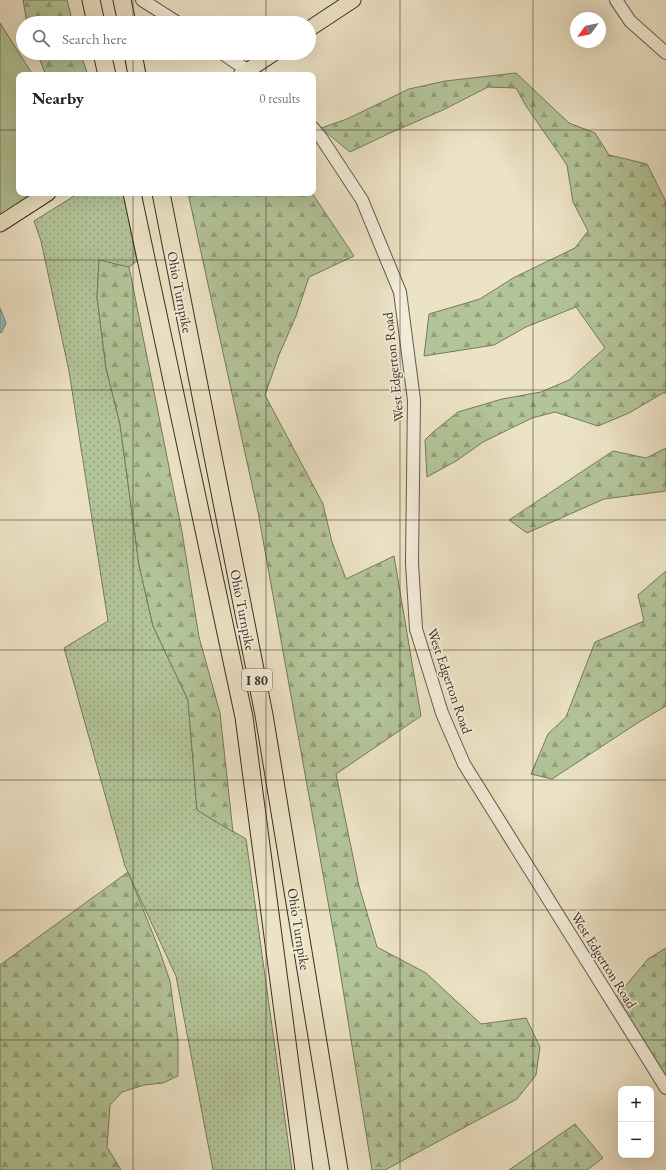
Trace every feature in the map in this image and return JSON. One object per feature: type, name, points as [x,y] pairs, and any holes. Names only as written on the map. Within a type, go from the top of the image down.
[{"type":"highway","points":[[91,0],[94,16]]},
{"type":"highway","points":[[122,0],[125,16]]},
{"type":"highway","points":[[104,60],[106,72]]},
{"type":"highway","points":[[134,60],[136,72]]},
{"type":"highway","name":"Ohio Turnpike","points":[[133,196],[244,717],[304,1170]]},
{"type":"highway","name":"Ohio Turnpike","points":[[162,196],[264,715],[339,1170]]},
{"type":"main road","points":[[316,24],[353,0]]},
{"type":"main road","points":[[250,72],[265,60]]},
{"type":"main road","points":[[0,224],[43,196]]},
{"type":"street","points":[[142,0],[168,16]]},
{"type":"street","points":[[616,0],[630,21],[666,53]]},
{"type":"street","points":[[231,60],[246,72]]},
{"type":"street","name":"West Edgerton Road","points":[[316,132],[362,200],[400,292],[414,400],[412,563],[416,629],[442,713],[464,764],[666,1088]]},
{"type":"green space","points":[[23,0],[67,0],[71,16],[26,16]]},
{"type":"green space","points":[[0,23],[16,48],[16,60],[23,60],[31,72],[16,72],[16,196],[45,196],[0,225]]},
{"type":"green space","points":[[40,60],[83,60],[87,72],[45,72]]},
{"type":"green space","points":[[516,73],[569,123],[595,133],[609,155],[647,164],[666,202],[666,393],[663,393],[629,413],[598,426],[555,412],[532,418],[483,442],[456,461],[427,477],[425,440],[458,412],[502,399],[541,392],[569,380],[605,348],[576,307],[526,327],[494,345],[424,356],[429,314],[480,299],[513,278],[575,248],[588,231],[573,202],[567,165],[526,106],[516,88],[488,87],[443,110],[350,152],[321,128],[347,119],[409,89],[445,81]]},
{"type":"green space","points":[[74,196],[124,196],[137,261],[129,267],[99,261],[97,297],[106,368],[120,424],[139,565],[153,626],[188,700],[197,810],[246,839],[292,1170],[213,1170],[176,976],[125,866],[64,648],[108,621],[69,371],[41,241],[34,221]]},
{"type":"green space","points":[[189,196],[314,196],[354,256],[309,277],[296,316],[279,355],[265,395],[323,504],[332,542],[346,579],[394,556],[421,716],[336,774],[359,886],[377,947],[426,973],[481,1024],[526,1018],[540,1047],[536,1075],[517,1099],[385,1170],[372,1170],[337,952],[258,512]]},
{"type":"green space","points":[[99,260],[129,267],[182,532],[199,637],[220,713],[233,832],[197,810],[188,700],[153,626],[139,565],[120,424],[106,368],[97,297]]},
{"type":"green space","points":[[666,448],[666,491],[604,499],[527,533],[509,520],[613,451],[646,458]]},
{"type":"green space","points":[[666,571],[666,706],[552,779],[531,774],[548,734],[566,717],[595,642],[644,621],[638,595]]},
{"type":"green space","points":[[128,872],[159,949],[170,981],[178,1040],[178,1076],[163,1083],[144,1085],[122,1092],[110,1105],[107,1147],[121,1170],[0,1170],[0,965]]},
{"type":"green space","points":[[666,948],[666,1078],[616,997],[648,959]]},
{"type":"green space","points":[[575,1124],[603,1158],[587,1170],[509,1170]]},
{"type":"water","points":[[0,308],[6,323],[2,332],[0,333]]}]
